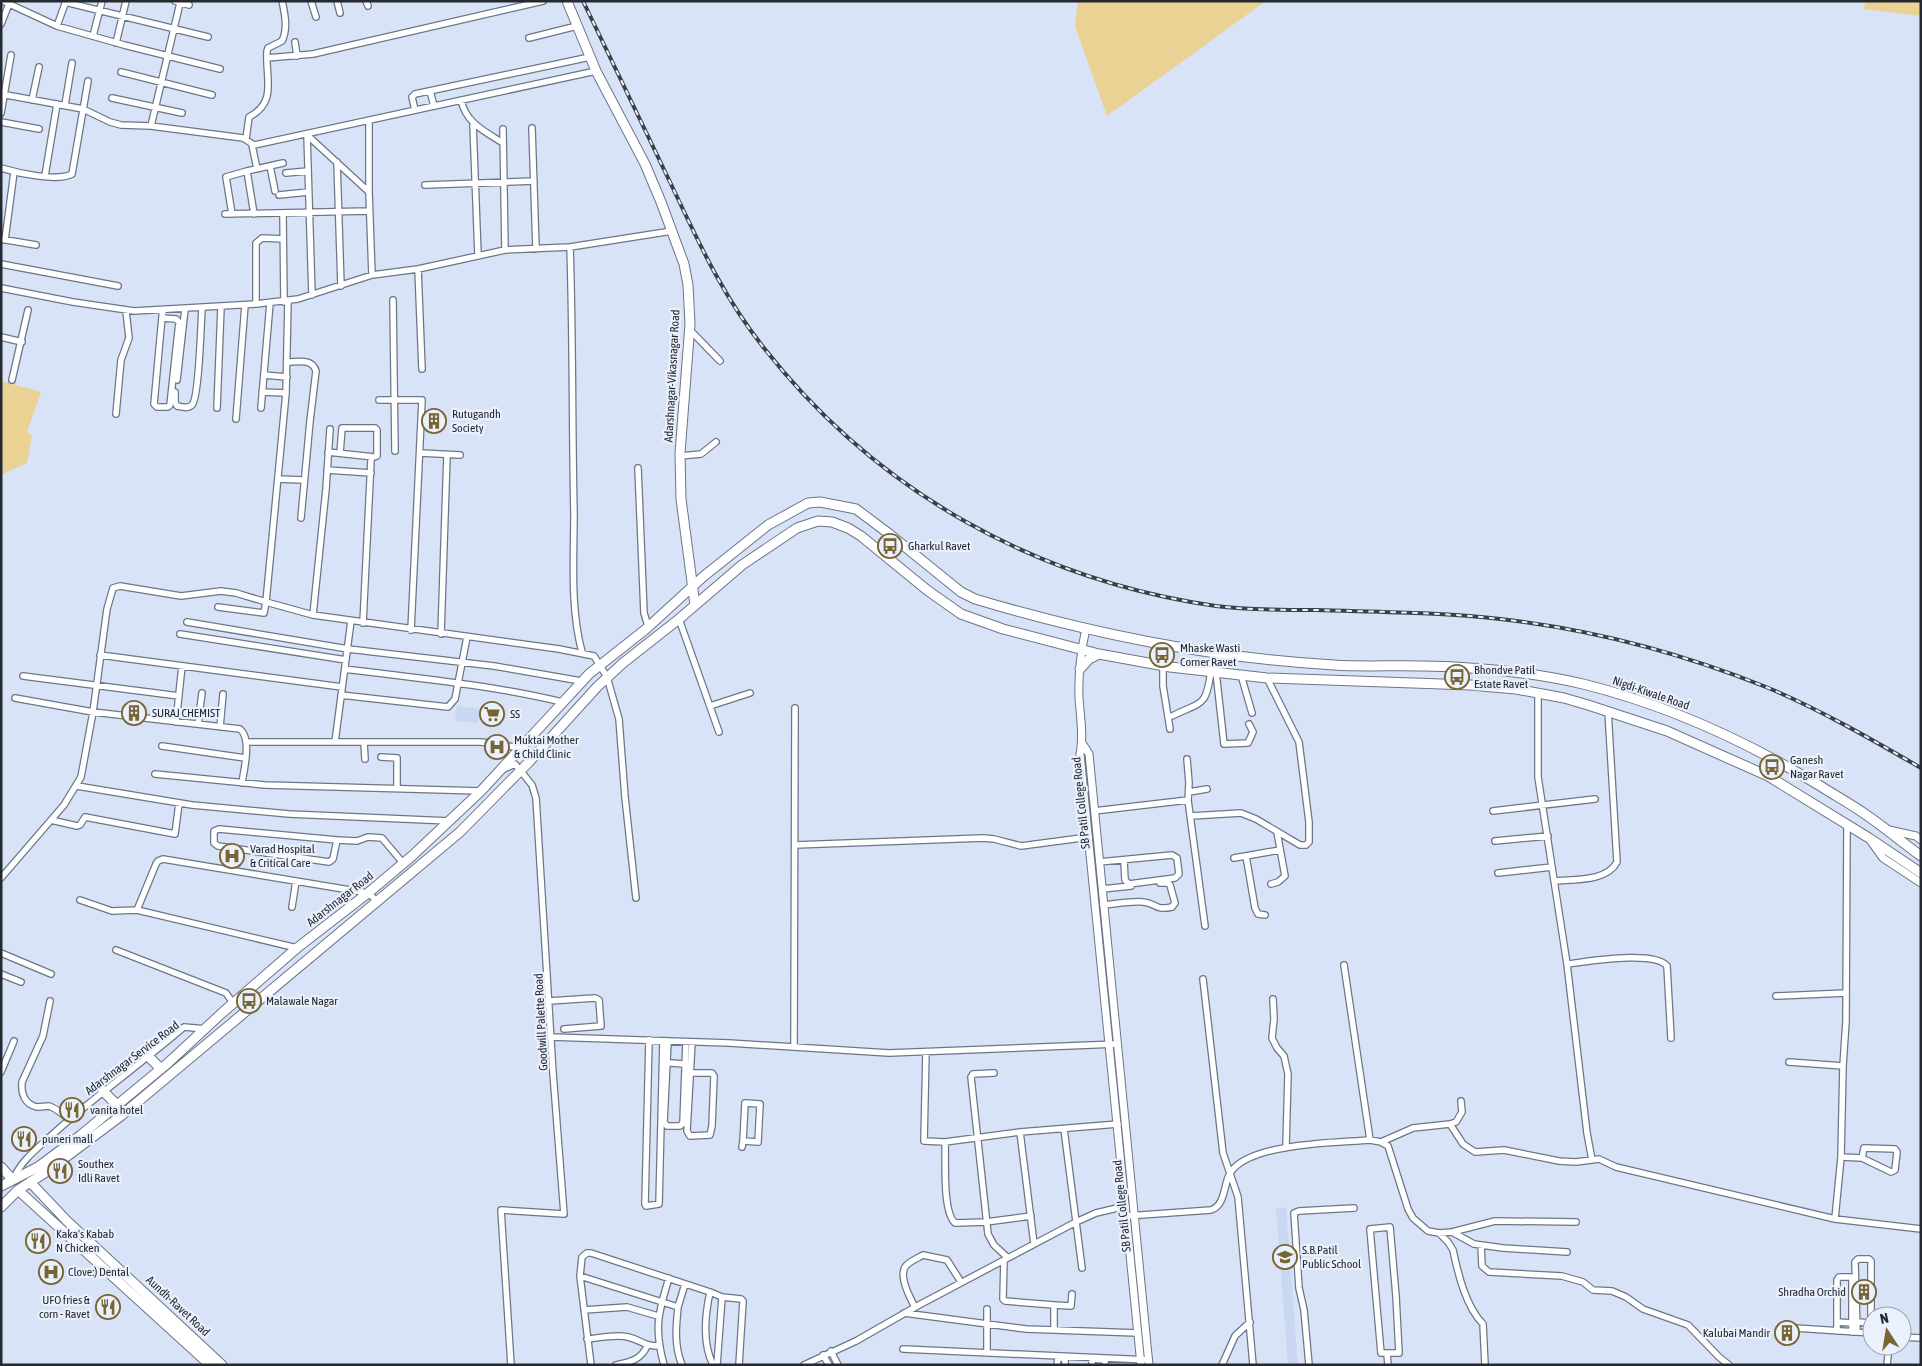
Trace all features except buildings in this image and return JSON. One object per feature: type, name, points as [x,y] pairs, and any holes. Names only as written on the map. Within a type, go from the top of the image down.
[{"type":"main road","name":"Adarshnagar-Vikasnagar Road","points":[[567,1],[596,71],[645,164],[684,264],[688,285],[689,330],[680,456],[682,506],[695,605]]},
{"type":"main road","name":"Nigdi-Kiwale Road","points":[[692,586],[768,525],[808,503],[820,502],[856,509],[888,532],[961,592],[975,599],[1128,639],[1223,655],[1336,665],[1425,666],[1491,670],[1548,677],[1610,692],[1710,727],[1796,771],[1863,813],[1921,856]]},
{"type":"main road","name":"Adarshnagar Road","points":[[1,1208],[18,1190],[122,1115],[460,832],[528,763],[607,677],[679,619],[724,579],[780,538],[809,522],[825,521],[848,528],[861,536],[927,590],[961,614],[1003,629],[1099,654],[1163,666],[1267,678],[1416,682],[1470,685],[1538,693]]},
{"type":"main road","name":"Adarshnagar Road","points":[[1,1186],[38,1167],[81,1135],[160,1069],[297,948],[368,893],[403,863],[481,791],[581,682],[600,664],[662,614],[692,586]]},
{"type":"main road","points":[[1080,669],[1089,659],[1099,654]]},
{"type":"main road","points":[[1538,693],[1564,698],[1658,728],[1702,745],[1768,776],[1847,824],[1921,873]]},
{"type":"main road","points":[[148,1056],[160,1069]]},
{"type":"main road","points":[[103,1091],[117,1105]]},
{"type":"main road","points":[[1,1167],[13,1180]]},
{"type":"main road","name":"Aundh-Ravet Road","points":[[30,1182],[67,1221],[222,1365]]},
{"type":"main road","name":"Aundh-Ravet Road","points":[[18,1190],[210,1365]]},
{"type":"street","points":[[93,36],[102,1]]},
{"type":"street","points":[[116,43],[126,1]]},
{"type":"street","points":[[246,139],[248,116],[260,110],[268,94],[268,48],[279,44],[283,38],[286,23],[282,1]]},
{"type":"street","points":[[311,1],[316,17]]},
{"type":"street","points":[[337,1],[340,12]]},
{"type":"street","points":[[267,58],[297,56],[435,27],[543,1]]},
{"type":"street","points":[[57,26],[65,2],[208,37]]},
{"type":"street","points":[[151,126],[174,30],[178,2],[189,5]]},
{"type":"street","points":[[1,24],[6,3],[57,26],[220,69]]},
{"type":"street","points":[[529,38],[577,26]]},
{"type":"street","points":[[295,42],[297,56]]},
{"type":"street","points":[[1,113],[11,55]]},
{"type":"street","points":[[415,110],[414,95],[590,57]]},
{"type":"street","points":[[65,105],[72,63]]},
{"type":"street","points":[[32,100],[39,67]]},
{"type":"street","points":[[252,145],[307,135],[596,71]]},
{"type":"street","points":[[121,72],[212,95]]},
{"type":"street","points":[[1,168],[14,172],[45,176],[68,176],[74,171],[88,81]]},
{"type":"street","points":[[430,91],[434,106]]},
{"type":"street","points":[[3,95],[83,109],[110,122],[246,139],[252,145],[257,169]]},
{"type":"street","points":[[112,98],[182,114]]},
{"type":"street","points":[[461,100],[465,114],[473,124],[503,143]]},
{"type":"street","points":[[45,176],[57,104]]},
{"type":"street","points":[[369,121],[369,211],[372,275]]},
{"type":"street","points":[[1,122],[39,129]]},
{"type":"street","points":[[473,124],[478,255]]},
{"type":"street","points":[[532,128],[536,249]]},
{"type":"street","points":[[502,129],[505,182],[505,250]]},
{"type":"street","points":[[307,135],[369,192]]},
{"type":"street","points":[[307,135],[312,295]]},
{"type":"street","points":[[232,214],[226,177],[283,162]]},
{"type":"street","points":[[337,162],[337,212],[341,286]]},
{"type":"street","points":[[270,166],[277,193],[308,192]]},
{"type":"street","points":[[286,174],[308,171]]},
{"type":"street","points":[[14,172],[3,239],[36,245]]},
{"type":"street","points":[[246,172],[254,214]]},
{"type":"street","points":[[425,185],[534,181]]},
{"type":"street","points":[[224,214],[369,211]]},
{"type":"street","points":[[218,607],[264,613],[266,602],[287,377],[283,214]]},
{"type":"street","points":[[1,288],[126,311],[286,302],[372,275],[418,269],[505,250],[570,247],[672,231]]},
{"type":"street","points":[[256,304],[256,243],[262,238],[283,239]]},
{"type":"street","points":[[570,247],[573,345],[575,594],[576,627],[582,652]]},
{"type":"street","points":[[1,264],[118,286]]},
{"type":"street","points":[[418,269],[422,369]]},
{"type":"street","points":[[393,300],[395,451]]},
{"type":"street","points":[[261,408],[270,303]]},
{"type":"street","points":[[236,419],[245,305]]},
{"type":"street","points":[[217,408],[221,307]]},
{"type":"street","points":[[185,309],[175,397],[177,406],[187,408],[194,401],[202,308]]},
{"type":"street","points":[[12,380],[28,310]]},
{"type":"street","points":[[162,318],[176,319],[179,322],[170,405],[168,408],[157,407],[154,404],[162,318],[163,310]]},
{"type":"street","points":[[116,414],[121,360],[129,338],[126,311]]},
{"type":"street","points":[[689,330],[720,361]]},
{"type":"street","points":[[1,337],[22,342]]},
{"type":"street","points":[[287,362],[310,362],[314,365],[316,371],[301,518]]},
{"type":"street","points":[[264,375],[287,377]]},
{"type":"street","points":[[262,392],[286,393]]},
{"type":"street","points":[[380,400],[422,400],[411,630]]},
{"type":"street","points":[[328,452],[340,453],[377,456],[378,430],[342,428],[340,453]]},
{"type":"street","points":[[313,615],[330,429]]},
{"type":"street","points":[[680,456],[701,454],[716,442]]},
{"type":"street","points":[[420,453],[460,455]]},
{"type":"street","points":[[441,634],[447,455]]},
{"type":"street","points":[[363,623],[372,460]]},
{"type":"street","points":[[638,468],[644,613],[648,626]]},
{"type":"street","points":[[327,470],[371,473]]},
{"type":"street","points":[[278,479],[304,480]]},
{"type":"street","points":[[1,878],[51,820],[76,786],[84,765],[110,596],[113,588],[116,586],[181,596],[221,591],[236,593],[313,615],[411,630],[582,652],[594,656],[607,677],[619,719],[636,898]]},
{"type":"street","points":[[679,619],[719,732]]},
{"type":"street","points":[[336,742],[351,621]]},
{"type":"street","points":[[188,622],[348,648],[462,662],[581,682]]},
{"type":"street","points":[[1082,743],[1079,696],[1080,669],[1086,628]]},
{"type":"street","points":[[180,634],[346,660]]},
{"type":"street","points":[[341,695],[448,708],[455,699],[467,637]]},
{"type":"street","points":[[100,655],[342,688]]},
{"type":"street","points":[[176,722],[182,666]]},
{"type":"street","points":[[1163,666],[1163,686],[1170,729]]},
{"type":"street","points":[[345,669],[458,683],[562,702]]},
{"type":"street","points":[[1172,716],[1204,700],[1213,672]]},
{"type":"street","points":[[1213,672],[1224,744],[1242,744],[1250,741],[1252,732],[1249,724]]},
{"type":"street","points":[[1241,675],[1252,713]]},
{"type":"street","points":[[23,676],[178,696]]},
{"type":"street","points":[[1192,816],[1241,813],[1256,819],[1300,845],[1306,845],[1310,839],[1299,742],[1267,678]]},
{"type":"street","points":[[198,724],[202,693]]},
{"type":"street","points":[[710,706],[750,693]]},
{"type":"street","points":[[1538,693],[1538,777],[1567,964],[1586,1133],[1592,1160]]},
{"type":"street","points":[[220,727],[224,694]]},
{"type":"street","points":[[15,698],[93,712],[240,730],[245,735],[247,742],[242,783]]},
{"type":"street","points":[[794,1047],[795,708]]},
{"type":"street","points":[[1554,881],[1595,877],[1611,869],[1617,862],[1608,711]]},
{"type":"street","points":[[247,742],[480,742],[521,748]]},
{"type":"street","points":[[364,742],[365,759]]},
{"type":"street","name":"SB Patil College Road","points":[[1082,743],[1089,754],[1102,889],[1118,1124],[1126,1206],[1130,1216],[1138,1333],[1145,1363]]},
{"type":"street","name":"SB Patil College Road","points":[[1082,743],[1080,754],[1113,1044],[1145,1363]]},
{"type":"street","points":[[162,746],[245,758]]},
{"type":"street","points":[[381,757],[397,758],[397,788]]},
{"type":"street","points":[[1187,759],[1188,800],[1192,816],[1205,926]]},
{"type":"street","points":[[498,772],[515,764],[521,770]]},
{"type":"street","name":"Goodwill Palette Road","points":[[511,1365],[501,1210],[564,1214],[536,798],[532,785],[521,770]]},
{"type":"street","points":[[155,774],[242,783],[481,791]]},
{"type":"street","points":[[76,786],[179,803],[289,814],[450,821]]},
{"type":"street","points":[[1189,792],[1207,789]]},
{"type":"street","points":[[1493,811],[1595,799]]},
{"type":"street","points":[[1094,811],[1188,800]]},
{"type":"street","points":[[51,820],[77,826],[80,825],[85,817],[174,834],[179,803]]},
{"type":"street","points":[[1835,1219],[1841,1157],[1842,1066],[1846,993],[1847,824]]},
{"type":"street","points":[[1883,828],[1916,836],[1921,840]]},
{"type":"street","points":[[336,840],[333,859],[329,862],[218,846],[214,843],[214,832],[219,829],[357,841],[368,837],[382,838],[403,863]]},
{"type":"street","points":[[1270,884],[1278,882],[1284,876],[1277,832]]},
{"type":"street","points":[[1495,841],[1548,836]]},
{"type":"street","points":[[795,845],[983,838],[1021,846],[1089,837]]},
{"type":"street","points":[[1868,838],[1883,858],[1921,883]]},
{"type":"street","points":[[1234,858],[1280,850]]},
{"type":"street","points":[[1099,862],[1176,856],[1179,874],[1176,878],[1129,884],[1125,880],[1124,861]]},
{"type":"street","points":[[1246,856],[1255,908],[1258,914],[1264,914]]},
{"type":"street","points":[[137,910],[156,864],[158,861],[163,860],[368,893],[378,902]]},
{"type":"street","points":[[1,866],[10,868]]},
{"type":"street","points":[[1498,873],[1552,867]]},
{"type":"street","points":[[292,907],[296,881]]},
{"type":"street","points":[[1102,889],[1168,883],[1175,902],[1172,907],[1164,909],[1141,902],[1103,904]]},
{"type":"street","points":[[80,900],[112,911],[137,910],[297,948]]},
{"type":"street","points":[[116,950],[226,993],[233,1003]]},
{"type":"street","points":[[1,953],[51,974]]},
{"type":"street","points":[[1567,964],[1635,958],[1648,959],[1665,964],[1667,966],[1672,1038]]},
{"type":"street","points":[[1344,966],[1370,1140]]},
{"type":"street","points":[[1,974],[21,982]]},
{"type":"street","points":[[1203,979],[1221,1140],[1229,1175],[1238,1197],[1253,1365]]},
{"type":"street","points":[[1776,996],[1846,993]]},
{"type":"street","points":[[549,1000],[595,998],[599,1000],[601,1026],[564,1029]]},
{"type":"street","points":[[1272,999],[1274,1019],[1272,1038],[1276,1048],[1284,1056],[1288,1074],[1286,1147]]},
{"type":"street","points":[[50,1000],[43,1036],[22,1082],[21,1090],[27,1102],[37,1107],[48,1106],[55,1108],[69,1119]]},
{"type":"street","name":"Adarshnagar Service Road","points":[[13,1180],[23,1162],[69,1119],[184,1027],[206,1029]]},
{"type":"street","points":[[551,1037],[794,1047],[848,1052],[926,1052],[1113,1044]]},
{"type":"street","points":[[650,1040],[644,1204],[646,1206],[659,1204],[662,1056],[665,1041]]},
{"type":"street","points":[[1,1072],[14,1041]]},
{"type":"street","points":[[665,1041],[664,1122],[667,1126],[680,1126],[683,1123],[684,1064],[689,1042]]},
{"type":"street","points":[[689,1042],[690,1072],[687,1132],[690,1136],[707,1137],[710,1135],[712,1126],[714,1076],[712,1073],[690,1072]]},
{"type":"street","points":[[926,1052],[924,1141],[945,1142],[1020,1132],[1118,1124]]},
{"type":"street","points":[[649,1056],[662,1056]]},
{"type":"street","points":[[1789,1062],[1842,1066]]},
{"type":"street","points":[[671,1063],[684,1064]]},
{"type":"street","points":[[994,1073],[973,1074],[971,1077],[986,1222],[990,1238],[1006,1259],[1003,1299],[1005,1301],[1071,1306],[1072,1294]]},
{"type":"street","points":[[1381,1142],[1413,1128],[1450,1124],[1460,1117],[1462,1112],[1461,1101]]},
{"type":"street","points":[[745,1103],[760,1104],[758,1142],[742,1144],[745,1103]]},
{"type":"street","points":[[1450,1124],[1463,1144],[1475,1152],[1504,1150],[1560,1161],[1576,1162],[1599,1159],[1616,1167],[1835,1219],[1921,1229]]},
{"type":"street","points":[[1064,1129],[1082,1268]]},
{"type":"street","points":[[1020,1132],[1034,1244]]},
{"type":"street","points":[[1130,1216],[1211,1210],[1216,1208],[1222,1200],[1229,1175],[1236,1166],[1265,1152],[1286,1147],[1370,1140],[1381,1142],[1388,1146],[1404,1197],[1413,1218],[1428,1231],[1439,1233],[1452,1232],[1495,1221],[1576,1222]]},
{"type":"street","points":[[945,1142],[947,1201],[951,1220],[958,1224],[1031,1216]]},
{"type":"street","points":[[1841,1157],[1862,1158],[1892,1172],[1895,1170],[1897,1152],[1893,1149],[1865,1148],[1863,1149],[1862,1158]]},
{"type":"street","points":[[804,1365],[831,1351],[856,1342],[915,1307],[1076,1222],[1096,1213],[1126,1206]]},
{"type":"street","points":[[1308,1365],[1304,1310],[1299,1288],[1294,1213],[1299,1211],[1354,1208]]},
{"type":"street","points":[[1390,1227],[1396,1296],[1398,1353],[1387,1353],[1381,1353],[1370,1229],[1390,1227]]},
{"type":"street","points":[[1452,1232],[1467,1242],[1482,1245],[1567,1252]]},
{"type":"street","points":[[1439,1233],[1453,1250],[1470,1306],[1483,1324],[1485,1365]]},
{"type":"street","points":[[1482,1245],[1482,1266],[1489,1272],[1562,1276],[1583,1282],[1593,1290],[1612,1291],[1626,1297],[1643,1309],[1688,1325],[1729,1365]]},
{"type":"street","points":[[590,1365],[580,1276],[582,1258],[584,1255],[591,1253],[722,1297],[741,1299],[743,1301],[739,1365]]},
{"type":"street","points":[[915,1307],[907,1292],[904,1272],[907,1265],[923,1255],[947,1260],[961,1282]]},
{"type":"street","points":[[1854,1332],[1855,1262],[1858,1259],[1869,1259],[1871,1262],[1871,1306]]},
{"type":"street","points":[[580,1276],[678,1307]]},
{"type":"street","points":[[664,1365],[659,1346],[658,1316],[669,1278]]},
{"type":"street","points":[[1837,1331],[1837,1280],[1839,1278],[1851,1278],[1852,1280],[1854,1323]]},
{"type":"street","points":[[682,1365],[675,1335],[678,1307],[685,1284]]},
{"type":"street","points":[[710,1292],[706,1318],[708,1348],[715,1365]]},
{"type":"street","points":[[715,1365],[722,1297]]},
{"type":"street","points":[[1054,1305],[1054,1330]]},
{"type":"street","points":[[584,1310],[627,1307],[658,1316]]},
{"type":"street","points":[[987,1309],[987,1353]]},
{"type":"street","points":[[904,1313],[987,1325],[1138,1333]]},
{"type":"street","points":[[1222,1365],[1235,1336],[1250,1322]]},
{"type":"street","points":[[1837,1322],[1862,1323]]},
{"type":"street","points":[[1795,1328],[1862,1332]]},
{"type":"street","points":[[587,1339],[621,1336],[634,1338],[647,1346],[659,1346]]},
{"type":"street","points":[[616,1365],[636,1360],[644,1353],[647,1346]]},
{"type":"street","points":[[903,1349],[1058,1357],[1065,1360],[1145,1363]]},
{"type":"street","points":[[831,1351],[838,1365]]},
{"type":"street","points":[[1387,1353],[1388,1365]]},
{"type":"street","points":[[823,1355],[829,1365]]},
{"type":"street","points":[[1057,1365],[1058,1357]]},
{"type":"street","points":[[1092,1365],[1092,1359],[1104,1361]]},
{"type":"shaded area","points":[[1078,1],[1266,1],[1107,116],[1075,26]]},
{"type":"shaded area","points":[[1866,1],[1921,1],[1921,16],[1863,9]]},
{"type":"shaded area","points":[[1,381],[41,392],[27,432],[32,435],[27,463],[1,475]]},
{"type":"shaded area","points":[[457,706],[481,709],[478,723],[455,721]]},
{"type":"shaded area","name":"S.B.Patil Public School","points":[[1286,1207],[1298,1365],[1288,1365],[1276,1209]]},
{"type":"railway","points":[[583,1],[701,247],[749,329],[808,399],[857,445],[909,486],[965,521],[1024,551],[1085,575],[1150,593],[1216,606],[1253,609],[1454,615],[1500,619],[1568,629],[1635,644],[1701,663],[1766,687],[1864,735],[1921,768]]},
{"type":"place","name":"Rutugandh Society","points":[[434,421]]},
{"type":"place","name":"Gharkul Ravet","points":[[890,546]]},
{"type":"place","name":"Mhaske Wasti Corner Ravet","points":[[1162,655]]},
{"type":"place","name":"Bhondve Patil Estate Ravet","points":[[1457,677]]},
{"type":"place","name":"SURAJ CHEMIST","points":[[134,713]]},
{"type":"place","name":"SS","points":[[492,714]]},
{"type":"place","name":"Muktai Mother & Child Clinic","points":[[497,747]]},
{"type":"place","name":"Ganesh Nagar Ravet","points":[[1772,767]]},
{"type":"place","name":"Varad Hospital & Critical Care","points":[[232,856]]},
{"type":"place","name":"Malawale Nagar","points":[[249,1001]]},
{"type":"place","name":"vanita hotel","points":[[72,1110]]},
{"type":"place","name":"puneri mall","points":[[24,1139]]},
{"type":"place","name":"Southex Idli Ravet","points":[[60,1171]]},
{"type":"place","name":"Kaka's Kabab N Chicken","points":[[38,1241]]},
{"type":"place","name":"S.B.Patil Public School","points":[[1285,1257]]},
{"type":"place","name":"Clove:) Dental","points":[[51,1272]]},
{"type":"place","name":"Shradha Orchid","points":[[1864,1292]]},
{"type":"place","name":"UFO fries & corn - Ravet","points":[[108,1307]]},
{"type":"place","name":"Kalubai Mandir","points":[[1787,1333]]}]
